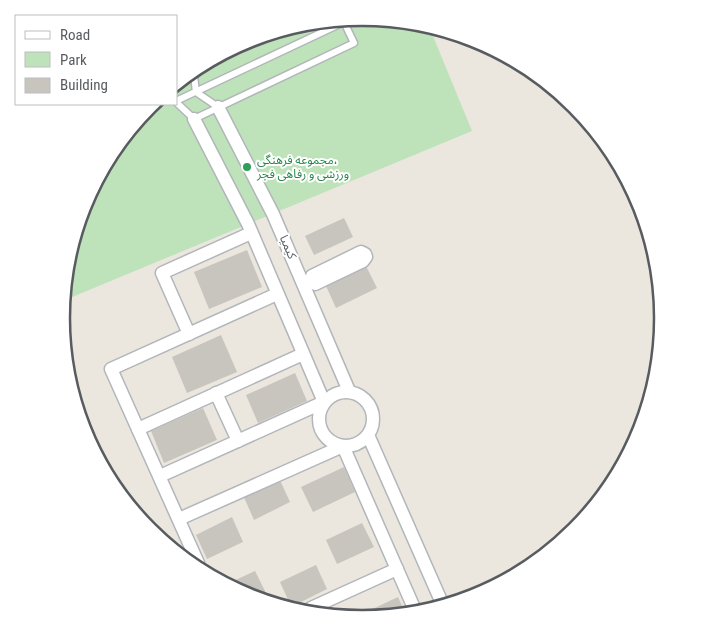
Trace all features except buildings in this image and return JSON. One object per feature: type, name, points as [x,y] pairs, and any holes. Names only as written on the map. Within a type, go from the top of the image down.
[{"type":"street","name":"کیمیا","points":[[218,107],[307,283],[349,391]]},
{"type":"street","points":[[194,119],[251,233],[324,402],[318,416],[320,430],[329,441],[343,446],[413,605]]},
{"type":"street","points":[[189,334],[162,274],[251,233]]},
{"type":"street","points":[[196,558],[111,369],[277,294]]},
{"type":"street","points":[[138,429],[303,354]]},
{"type":"street","points":[[160,476],[324,402],[335,393],[349,391],[362,396],[371,408],[373,422],[368,435],[357,444],[343,446],[179,519]]},
{"type":"street","points":[[216,393],[238,441]]},
{"type":"street","points":[[368,435],[440,599]]},
{"type":"street","points":[[316,606],[397,569]]},
{"type":"lane","points":[[178,104],[194,119],[354,44],[346,27]]},
{"type":"lane","points":[[178,101],[331,28]]},
{"type":"lane","points":[[194,79],[196,92],[218,107]]},
{"type":"green space","name":"مجموعه فرهنگی، ورزشی و رفاهی فجر","points":[[343,27],[381,27],[433,35],[472,131],[71,297],[80,242],[92,206],[119,156],[143,126],[164,105],[178,105],[178,92],[184,87],[216,65],[250,48],[286,36]]},
{"type":"place","name":"مجموعه فرهنگی، ورزشی و رفاهی فجر","points":[[247,167]]}]
